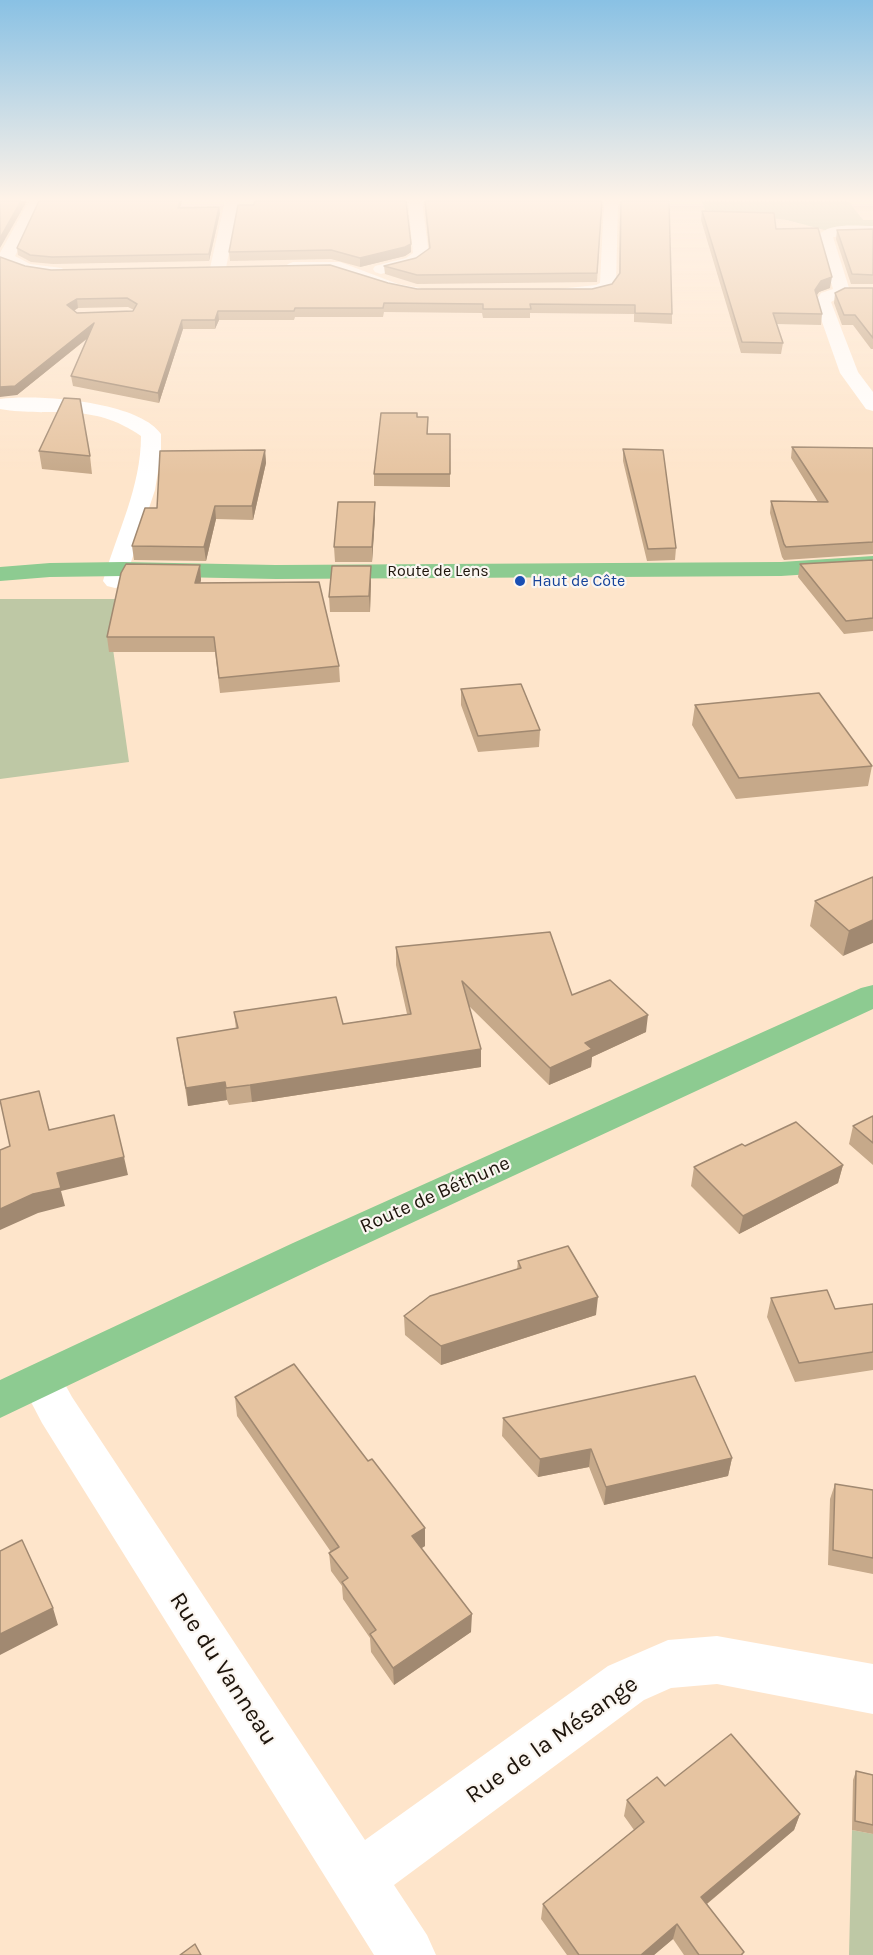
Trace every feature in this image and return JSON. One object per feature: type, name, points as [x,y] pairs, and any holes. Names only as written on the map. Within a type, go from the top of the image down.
[{"type":"main road","name":"Route de Lens","points":[[0,574],[29,569],[200,579],[276,572],[781,569],[873,563]]},
{"type":"main road","name":"Route de Lens","points":[[781,569],[873,574]]},
{"type":"main road","name":"Route de Lens","points":[[0,579],[24,582],[117,575]]},
{"type":"main road","name":"Route de Béthune","points":[[21,1390],[307,1254],[873,996]]},
{"type":"street","points":[[838,292],[827,296],[823,304],[844,362],[856,384],[872,404]]},
{"type":"street","points":[[844,362],[863,362]]},
{"type":"street","points":[[3,404],[84,408],[109,412],[125,417],[151,434],[153,451],[146,482],[117,575]]},
{"type":"street","name":"Rue du Vanneau","points":[[21,1390],[57,1410],[408,1955]]},
{"type":"street","name":"Rue de la Mésange","points":[[358,1878],[626,1683],[668,1664],[717,1660],[873,1689]]},
{"type":"green space","points":[[0,599],[121,599],[112,642],[129,762],[0,779]]},
{"type":"green space","points":[[852,1830],[873,1834],[873,1955],[849,1955]]},
{"type":"building","points":[[0,292],[671,292],[672,314],[635,313],[635,305],[530,304],[531,309],[483,309],[483,304],[384,303],[383,308],[218,311],[215,320],[182,320],[158,393],[71,376],[94,323],[15,386],[0,387]],"holes":[[[127,298],[137,304],[133,311],[77,313],[67,305],[77,299]]]},
{"type":"building","points":[[727,292],[816,292],[822,314],[773,313],[783,343],[742,342]]},
{"type":"building","points":[[873,292],[873,338],[855,315],[844,315],[835,293]]},
{"type":"building","points":[[64,398],[80,399],[90,456],[39,451]]},
{"type":"building","points":[[381,413],[417,413],[417,417],[428,417],[427,434],[450,434],[450,474],[374,474]]},
{"type":"building","points":[[792,447],[873,448],[873,542],[786,547],[771,501],[828,502]]},
{"type":"building","points":[[623,449],[663,450],[676,548],[648,549]]},
{"type":"building","points":[[265,450],[252,506],[215,506],[204,547],[132,546],[145,508],[157,508],[160,451]]},
{"type":"building","points":[[338,502],[375,502],[372,547],[334,547]]},
{"type":"building","points":[[873,560],[873,618],[846,621],[800,564]]},
{"type":"building","points":[[126,564],[200,565],[195,583],[319,582],[339,666],[219,678],[214,637],[107,637],[121,573]]},
{"type":"building","points":[[332,566],[371,566],[369,596],[329,597]]},
{"type":"building","points":[[521,684],[540,730],[478,736],[461,689]]},
{"type":"building","points":[[819,693],[872,766],[739,778],[695,705]]},
{"type":"building","points":[[873,877],[873,920],[849,931],[815,901]]},
{"type":"building","points":[[550,932],[572,995],[610,980],[648,1015],[585,1043],[592,1049],[550,1068],[462,981],[481,1049],[250,1085],[226,1088],[225,1082],[186,1088],[177,1038],[238,1028],[234,1012],[336,997],[343,1024],[411,1014],[396,947]]},
{"type":"building","points":[[39,1091],[49,1130],[114,1115],[124,1157],[57,1173],[61,1188],[33,1194],[0,1209],[0,1150],[10,1146],[0,1100]]},
{"type":"building","points":[[873,1116],[873,1143],[853,1126]]},
{"type":"building","points":[[796,1122],[843,1165],[743,1216],[694,1167],[742,1144],[745,1146]]},
{"type":"building","points":[[568,1246],[598,1297],[441,1346],[404,1316],[430,1296],[521,1268],[518,1261]]},
{"type":"building","points":[[827,1290],[835,1309],[873,1304],[873,1352],[799,1363],[771,1298]]},
{"type":"building","points":[[294,1364],[368,1461],[372,1459],[425,1528],[412,1536],[472,1614],[393,1668],[370,1634],[376,1630],[342,1582],[348,1578],[329,1553],[339,1547],[235,1397]]},
{"type":"building","points":[[695,1376],[732,1458],[606,1487],[591,1449],[540,1459],[503,1418]]},
{"type":"building","points":[[835,1484],[873,1490],[873,1558],[833,1550]]},
{"type":"building","points":[[22,1540],[53,1608],[0,1634],[0,1551]]},
{"type":"building","points":[[731,1734],[800,1814],[701,1897],[744,1952],[741,1955],[699,1955],[677,1924],[641,1955],[579,1955],[543,1904],[644,1822],[627,1800],[657,1777],[665,1786]]},
{"type":"building","points":[[856,1771],[873,1775],[873,1825],[855,1821]]},
{"type":"building","points":[[195,1944],[201,1955],[180,1955]]},
{"type":"place","name":"Haut de Côte","points":[[520,581]]}]
